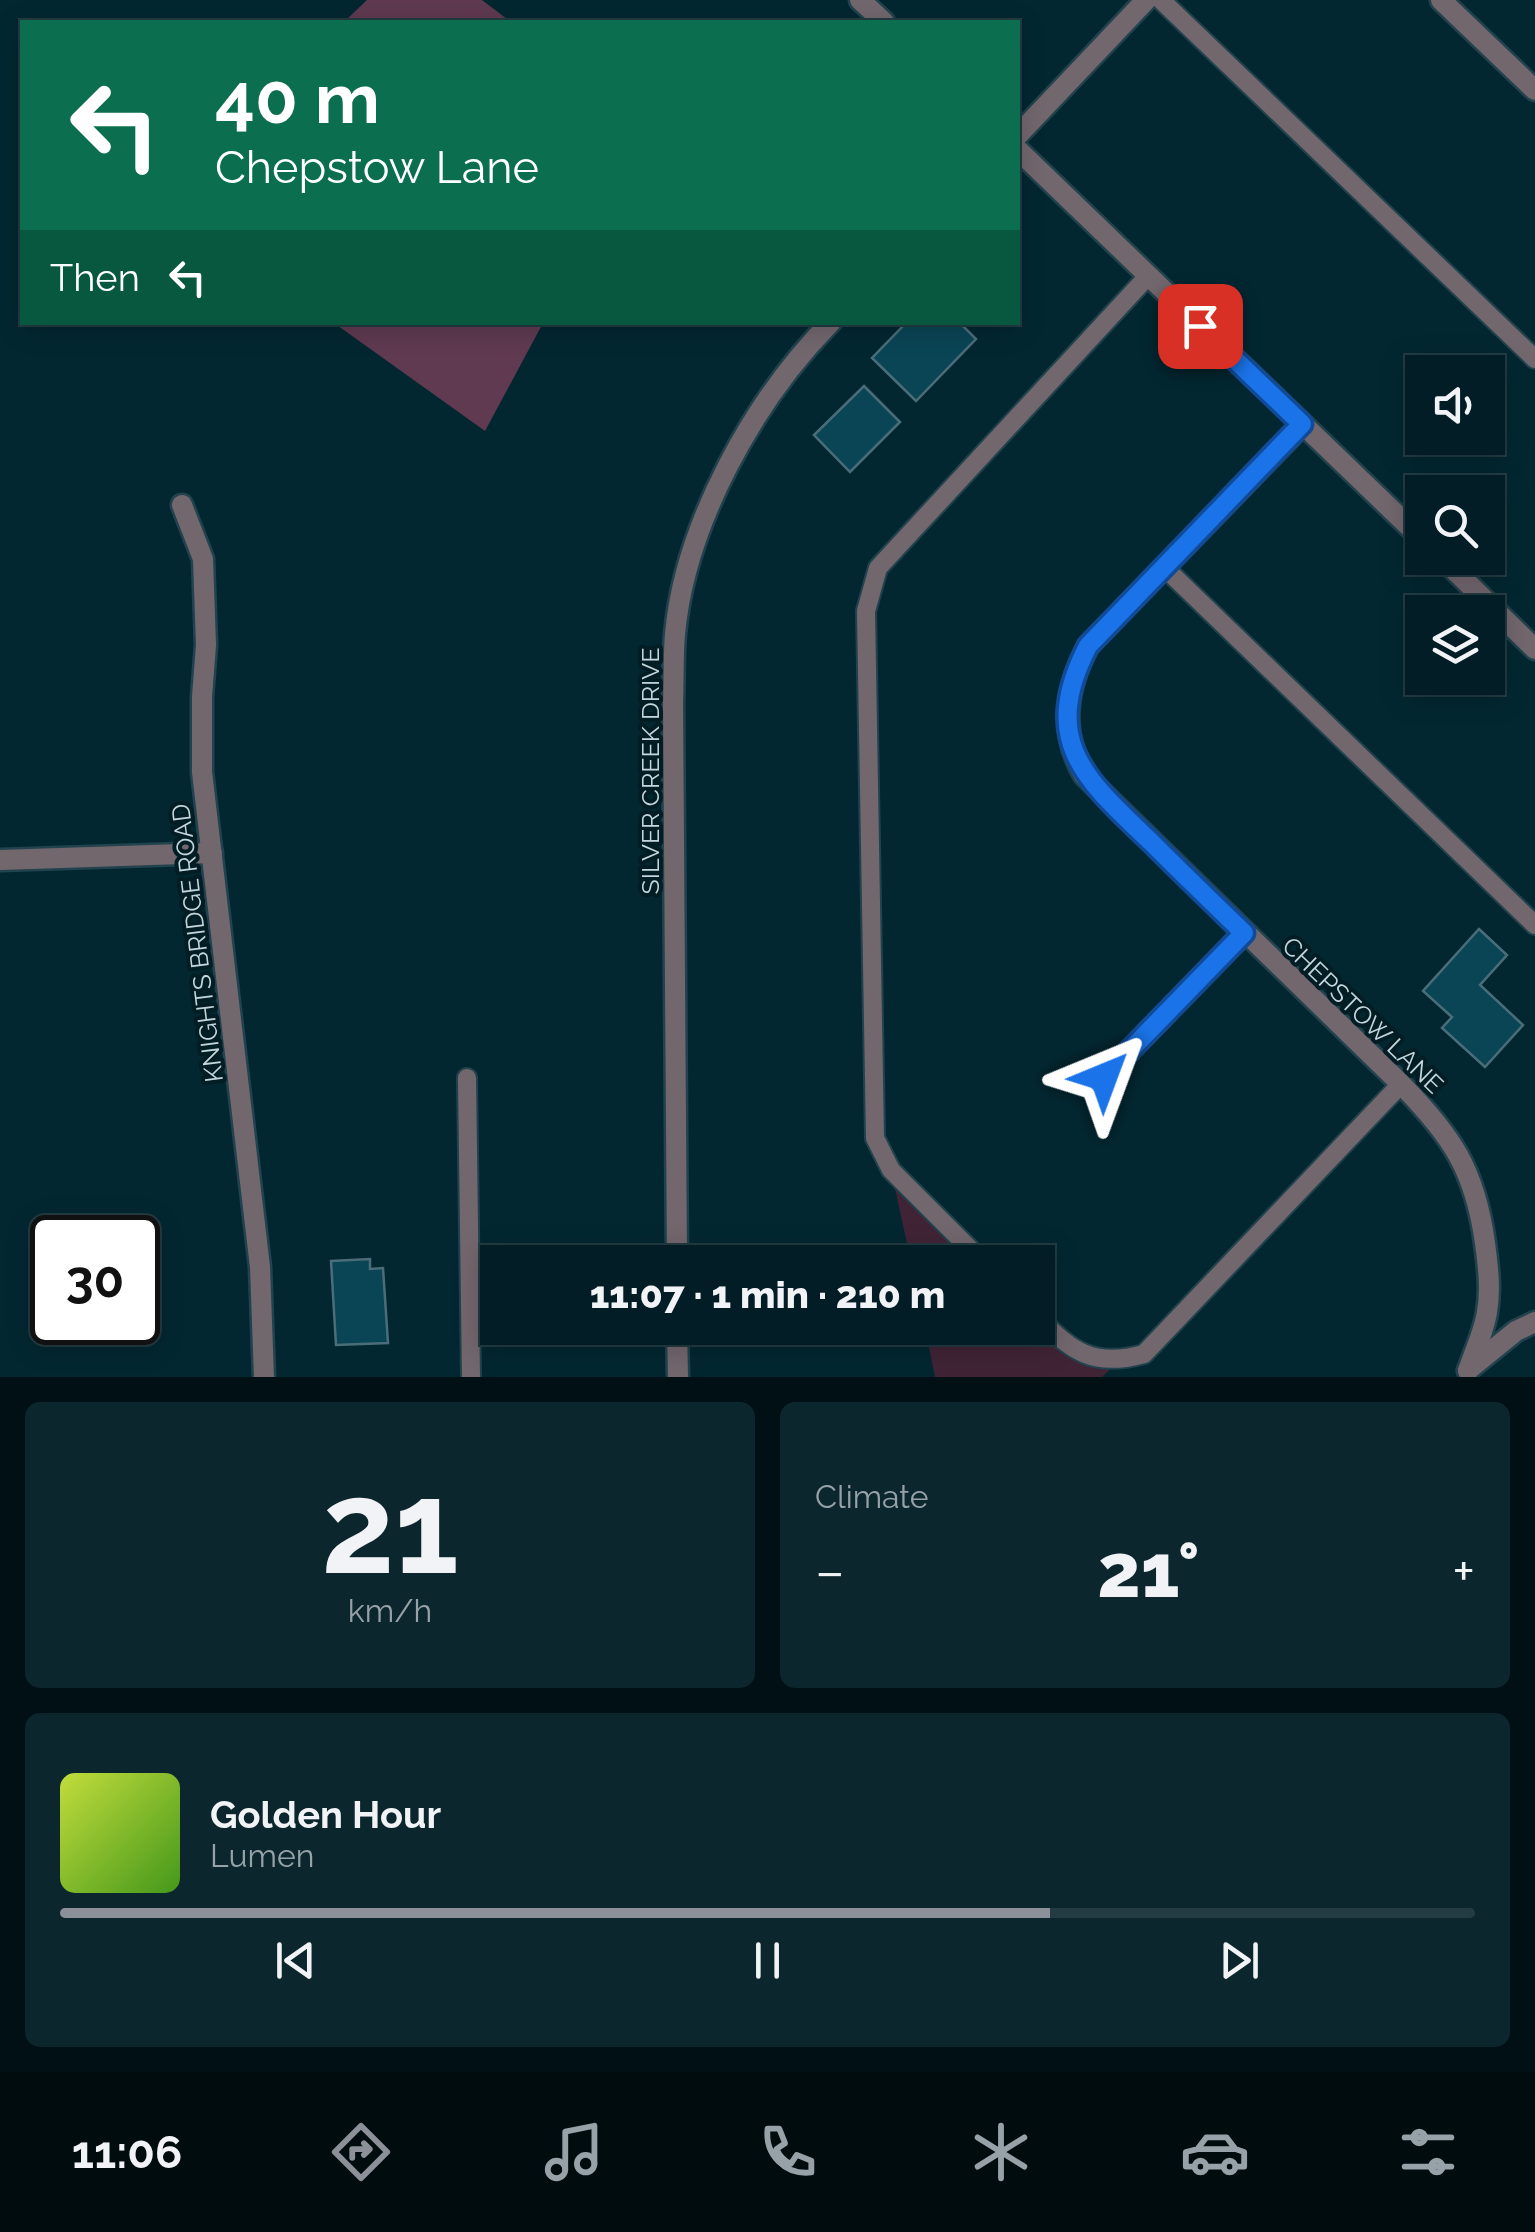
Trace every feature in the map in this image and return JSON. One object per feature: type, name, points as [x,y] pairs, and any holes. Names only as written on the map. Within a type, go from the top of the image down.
[{"type":"street","points":[[860,0],[882,20]]},
{"type":"street","points":[[1020,132],[1146,0]]},
{"type":"street","points":[[1442,0],[1535,90]]},
{"type":"street","points":[[1020,152],[1405,523]]},
{"type":"street","name":"SILVER CREEK DRIVE","points":[[677,1245],[675,632],[698,538],[712,498],[740,441],[829,325]]},
{"type":"street","name":"CHEPSTOW LANE","points":[[1302,424],[1088,646],[1073,674],[1067,705],[1069,736],[1084,775],[1428,1112],[1456,1149],[1480,1205],[1490,1275],[1487,1315],[1465,1374]]},
{"type":"street","name":"KNIGHTS BRIDGE ROAD","points":[[182,505],[203,558],[206,645],[202,772],[260,1267],[264,1377]]},
{"type":"street","points":[[1459,575],[1535,649]]},
{"type":"street","points":[[0,860],[212,852]]},
{"type":"street","points":[[1104,1077],[1244,933]]},
{"type":"street","points":[[1465,1374],[1516,1331],[1535,1322]]},
{"type":"street","points":[[677,1345],[678,1377]]},
{"type":"lane","points":[[1160,0],[1535,360]]},
{"type":"lane","points":[[966,1245],[891,1170],[875,1138],[866,610],[878,568],[1148,276]]},
{"type":"lane","points":[[1164,567],[1535,925]]},
{"type":"lane","points":[[467,1078],[471,1377]]},
{"type":"lane","points":[[1055,1335],[1064,1344],[1094,1358],[1119,1361],[1144,1354],[1400,1084]]},
{"type":"shaded area","points":[[367,0],[482,0],[508,20],[346,20]]},
{"type":"shaded area","points":[[337,325],[542,325],[485,431]]},
{"type":"shaded area","points":[[891,1170],[966,1245],[907,1245]]},
{"type":"shaded area","points":[[1055,1338],[1119,1361],[1102,1377],[935,1377],[928,1345],[1055,1345]]},
{"type":"building","points":[[904,325],[962,325],[976,339],[916,401],[872,358]]},
{"type":"building","points":[[864,386],[900,422],[850,472],[814,435]]},
{"type":"building","points":[[1479,929],[1507,955],[1480,985],[1523,1025],[1485,1067],[1442,1028],[1452,1017],[1423,991]]},
{"type":"building","points":[[370,1259],[370,1269],[383,1268],[388,1343],[336,1345],[331,1261]]},
{"type":"route","points":[[1104,1077],[1244,933],[1084,775],[1069,736],[1067,705],[1073,674],[1088,646],[1302,424],[1200,326]]}]
